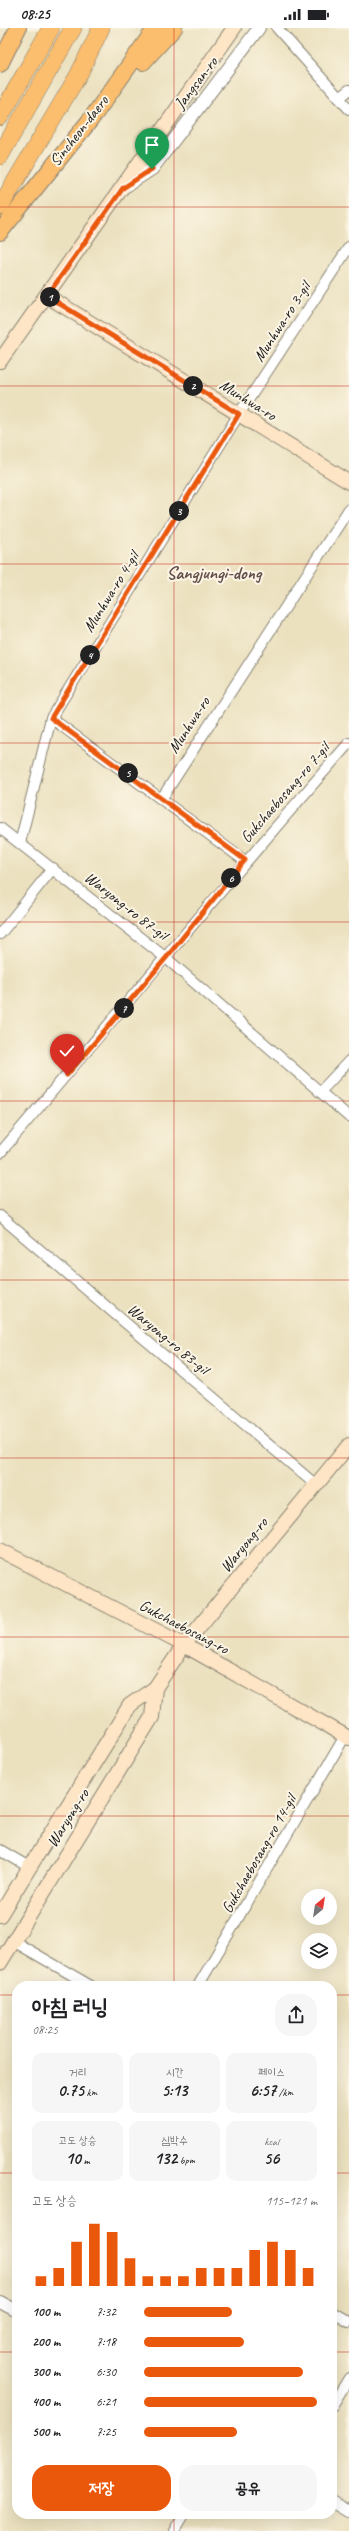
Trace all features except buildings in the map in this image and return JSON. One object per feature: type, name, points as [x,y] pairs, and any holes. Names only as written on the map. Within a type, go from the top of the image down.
[{"type":"highway","points":[[0,64],[18,28]]},
{"type":"highway","points":[[0,117],[51,28]]},
{"type":"highway","points":[[0,156],[73,28]]},
{"type":"highway","points":[[0,207],[79,74],[101,28]]},
{"type":"highway","name":"Sincheon-daero","points":[[0,232],[91,119],[156,28]]},
{"type":"highway","points":[[91,119],[174,28]]},
{"type":"main road","name":"Jangsan-ro","points":[[0,361],[234,28]]},
{"type":"main road","name":"Munhwa-ro","points":[[47,296],[349,482]]},
{"type":"main road","name":"Waryong-ro","points":[[0,1915],[130,1705],[155,1688],[184,1645],[348,1448]]},
{"type":"main road","name":"Gukchaebosang-ro","points":[[0,1550],[184,1645],[347,1737]]},
{"type":"main road","name":"Waryong-ro","points":[[0,1963],[152,1717],[155,1688]]},
{"type":"street","name":"Jangsan-ro","points":[[123,188],[152,169],[259,28]]},
{"type":"street","points":[[277,28],[349,109]]},
{"type":"street","points":[[339,98],[349,90]]},
{"type":"street","name":"Munhwa-ro 3-gil","points":[[239,414],[349,247]]},
{"type":"street","name":"Munhwa-ro 4-gil","points":[[20,843],[51,718],[239,414]]},
{"type":"street","name":"Munhwa-ro","points":[[162,798],[349,509]]},
{"type":"street","name":"Gukchaebosang-ro 7-gil","points":[[51,718],[245,860],[243,863]]},
{"type":"street","name":"Gukchaebosang-ro 7-gil","points":[[0,1153],[166,958],[243,863],[349,743]]},
{"type":"street","name":"Waryong-ro 87-gil","points":[[0,828],[166,958],[349,1117]]},
{"type":"street","points":[[0,934],[53,868]]},
{"type":"street","points":[[320,1092],[349,1061]]},
{"type":"street","name":"Waryong-ro 83-gil","points":[[0,1216],[316,1485]]},
{"type":"street","name":"Gukchaebosang-ro 14-gil","points":[[201,1981],[347,1737]]},
{"type":"street","points":[[0,1850],[29,1867]]},
{"type":"street","points":[[13,1941],[82,1981]]},
{"type":"street","points":[[0,2302],[12,2308]]},
{"type":"street","points":[[337,2315],[349,2322]]},
{"type":"street","points":[[337,2398],[349,2378]]},
{"type":"street","points":[[337,2504],[349,2511]]},
{"type":"street","points":[[174,2531],[181,2519]]},
{"type":"district","name":"Sangjungi-dong","points":[[214,573]]},
{"type":"route","points":[[67,1075],[166,958],[245,860],[51,718],[239,414],[47,296],[123,188],[152,169]]}]
